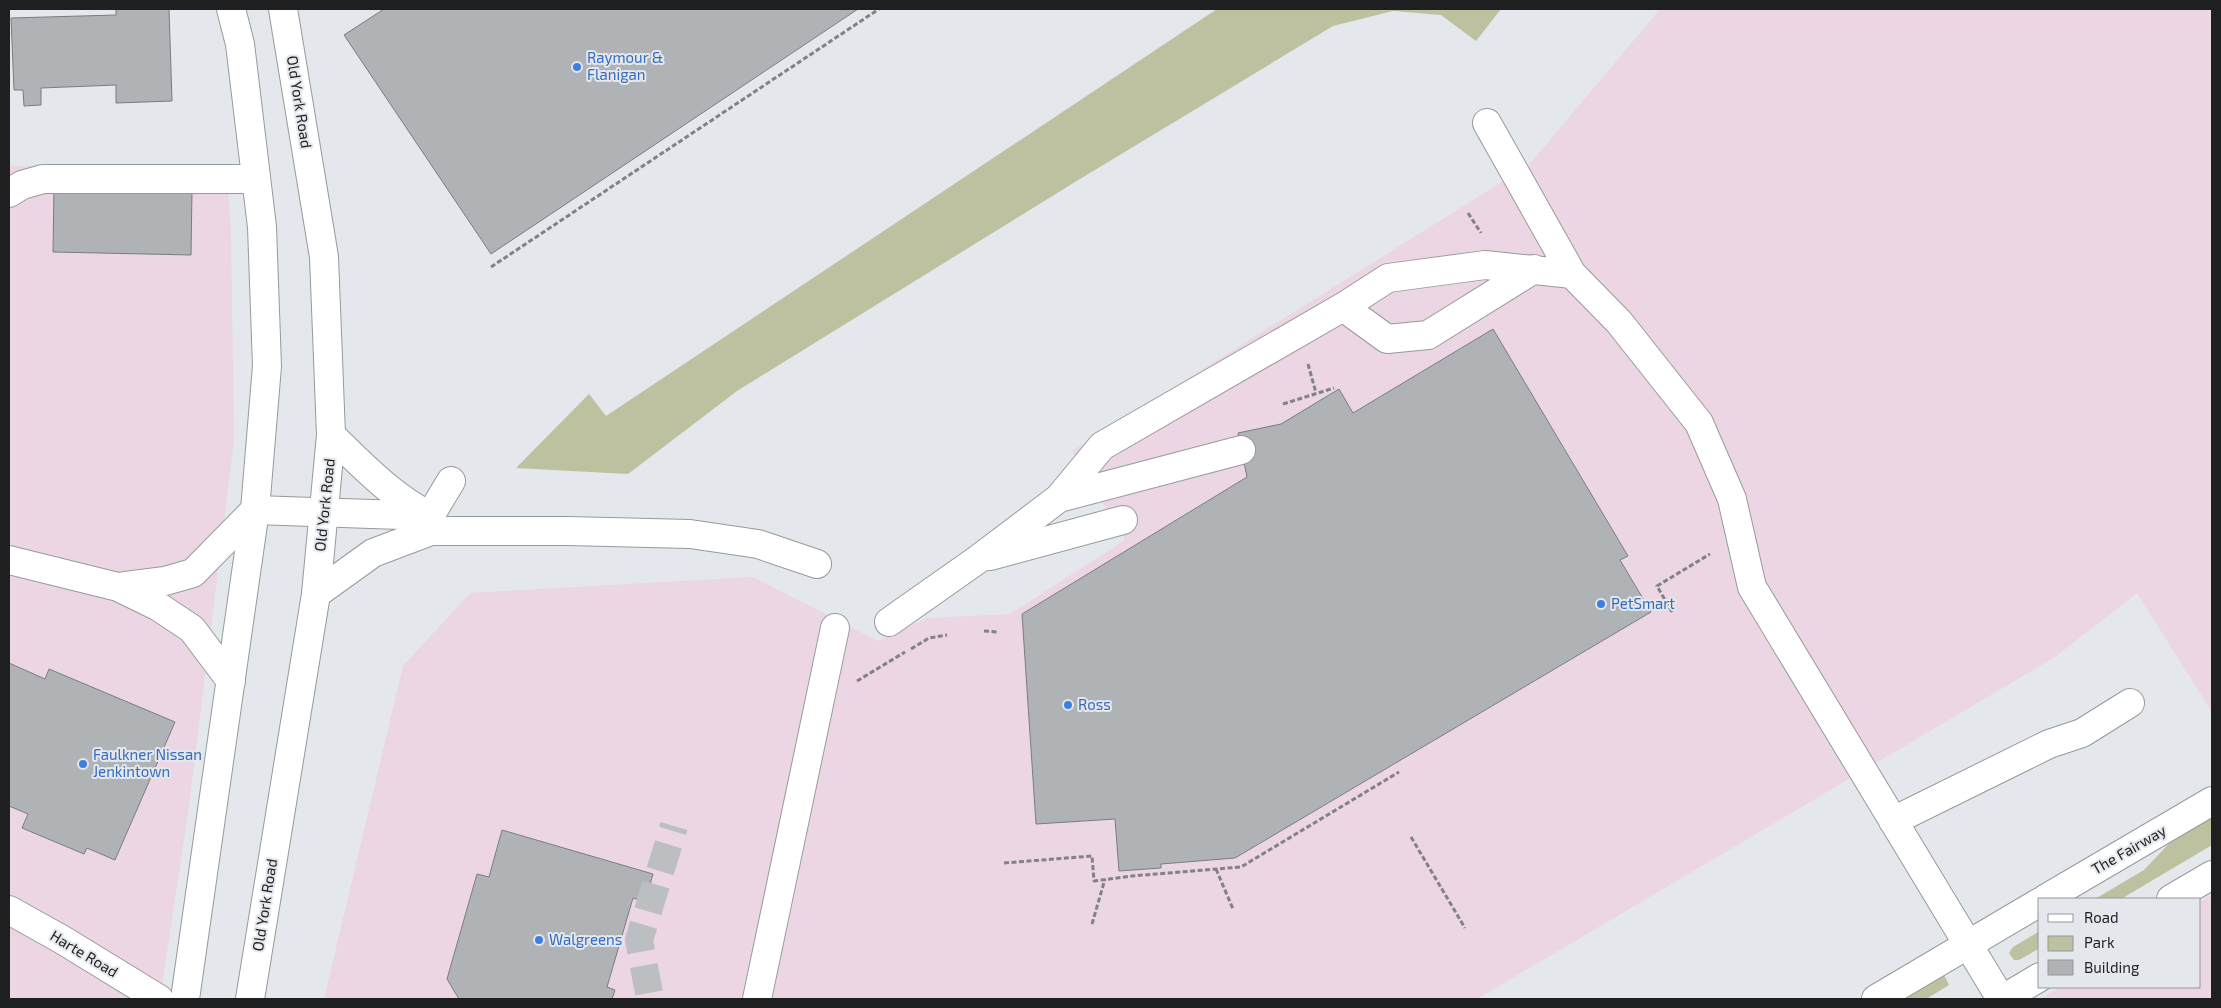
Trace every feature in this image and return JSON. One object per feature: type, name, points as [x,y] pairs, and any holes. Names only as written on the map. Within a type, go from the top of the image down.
[{"type":"main road","points":[[185,999],[255,510],[267,366],[262,227],[240,44],[231,9]]},
{"type":"main road","name":"Old York Road","points":[[250,999],[316,594],[332,434],[324,257],[283,9]]},
{"type":"main road","points":[[1487,123],[1572,274],[1619,322],[1699,423],[1732,499],[1752,587],[1892,821],[2002,999],[2038,978]]},
{"type":"main road","points":[[9,193],[22,186],[43,179],[256,180]]},
{"type":"main road","points":[[888,622],[977,560],[1059,498],[1102,446],[1388,278],[1485,265],[1572,274]]},
{"type":"main road","points":[[1343,306],[1387,339],[1428,335],[1534,269]]},
{"type":"main road","points":[[332,434],[376,479],[415,508],[430,524]]},
{"type":"main road","points":[[1059,498],[1241,450]]},
{"type":"main road","points":[[316,594],[373,553],[430,524],[451,481]]},
{"type":"main road","points":[[118,587],[165,581],[193,573],[255,510],[325,514],[430,524],[568,531],[690,534],[758,544],[816,564]]},
{"type":"main road","points":[[977,560],[1123,520]]},
{"type":"main road","points":[[9,560],[118,587],[158,607],[192,629],[231,681]]},
{"type":"main road","points":[[757,999],[835,628]]},
{"type":"main road","points":[[1892,821],[2049,744],[2082,733],[2130,703]]},
{"type":"main road","name":"The Fairway","points":[[2047,898],[2212,801]]},
{"type":"main road","points":[[2173,898],[2212,875]]},
{"type":"main road","points":[[1876,999],[2038,903]]},
{"type":"main road","name":"Harte Road","points":[[9,910],[61,939],[159,999]]},
{"type":"path","points":[[491,267],[879,9]]},
{"type":"path","points":[[1468,213],[1481,235]]},
{"type":"path","points":[[1283,404],[1334,388]]},
{"type":"path","points":[[1672,612],[1657,586],[1710,554]]},
{"type":"path","points":[[984,631],[998,632]]},
{"type":"path","points":[[854,682],[930,638],[948,634]]},
{"type":"path","points":[[1004,863],[1092,856],[1094,881],[1241,867],[1399,772]]},
{"type":"path","points":[[1410,836],[1465,928]]},
{"type":"path","points":[[1216,869],[1233,909]]},
{"type":"path","points":[[1092,924],[1106,879]]},
{"type":"shaded area","points":[[1660,9],[2212,9],[2212,712],[2137,593],[2055,657],[1477,999],[324,999],[403,666],[470,593],[753,577],[878,641],[928,618],[1010,614],[1125,540],[1072,451],[1529,165]]},
{"type":"shaded area","points":[[226,164],[231,231],[234,440],[189,806],[160,999],[9,999],[9,166]]},
{"type":"shaded area","points":[[2212,895],[2212,999],[2040,999],[2059,988],[2201,988],[2201,901]]},
{"type":"green space","points":[[1217,9],[1501,9],[1476,41],[1441,15],[1393,11],[1333,26],[1075,182],[737,391],[628,474],[516,468],[589,394],[606,416]]},
{"type":"green space","points":[[2212,813],[2212,845],[2123,898],[2097,898],[2144,870],[2179,833]]},
{"type":"green space","points":[[2038,932],[2038,949],[2019,960],[2014,960],[2009,953],[2013,947]]},
{"type":"green space","points":[[1943,973],[1949,985],[1926,999],[1899,999]]},
{"type":"building","points":[[116,9],[169,9],[172,101],[116,103],[116,85],[41,88],[41,105],[24,106],[23,90],[14,90],[11,18],[116,15]]},
{"type":"building","points":[[384,9],[858,9],[491,254],[344,35]]},
{"type":"building","points":[[54,187],[192,190],[191,255],[53,252]]},
{"type":"building","points":[[1493,329],[1628,556],[1620,560],[1651,612],[1235,858],[1161,864],[1161,868],[1119,871],[1115,819],[1036,824],[1022,614],[1247,477],[1238,433],[1281,424],[1339,389],[1353,413]]},
{"type":"building","name":"Faulkner Nissan Jenkintown","points":[[9,663],[45,679],[49,669],[175,722],[115,860],[87,848],[84,854],[22,828],[28,814],[9,806]]},
{"type":"building","name":"Walgreens","points":[[502,830],[653,874],[645,902],[633,898],[607,987],[615,990],[612,999],[459,999],[447,979],[477,874],[489,877]]},
{"type":"tunnel","points":[[649,993],[639,940],[674,826]]},
{"type":"place","name":"Raymour & Flanigan","points":[[577,67]]},
{"type":"place","name":"PetSmart","points":[[1601,604]]},
{"type":"place","name":"Ross","points":[[1068,705]]},
{"type":"place","name":"Faulkner Nissan Jenkintown","points":[[83,764]]},
{"type":"place","name":"Walgreens","points":[[539,940]]}]
